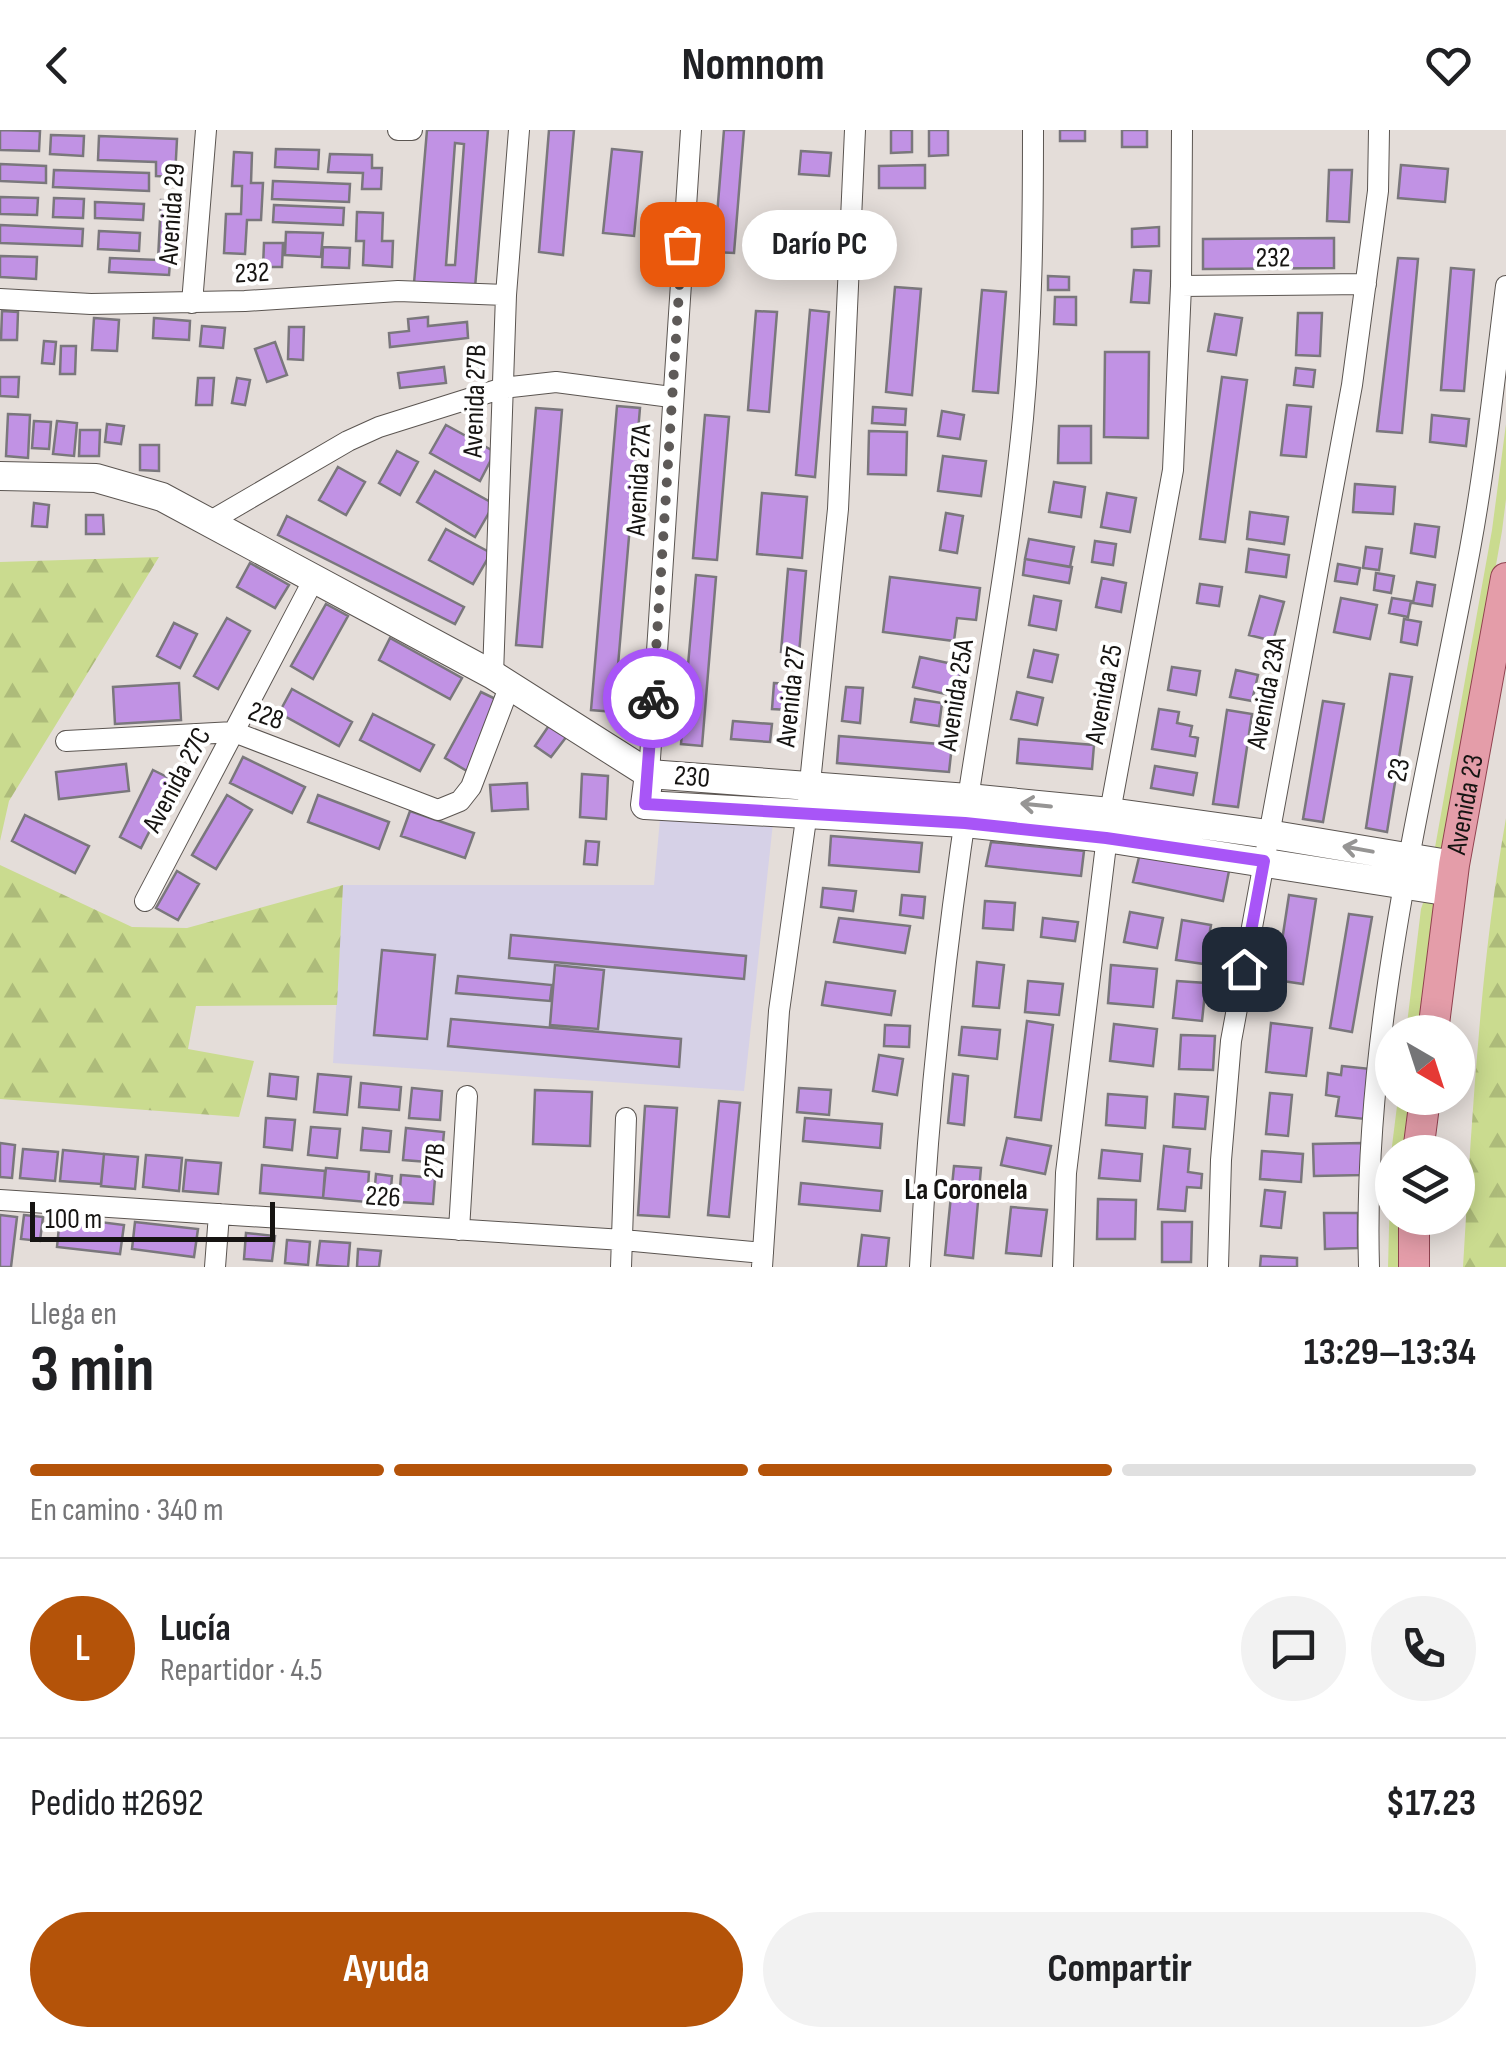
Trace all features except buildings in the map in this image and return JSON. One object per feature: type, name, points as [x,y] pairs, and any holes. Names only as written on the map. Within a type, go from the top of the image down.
[{"type":"main road","name":"Avenida 23","points":[[1435,1015],[1452,878],[1506,578]]},
{"type":"main road","points":[[1414,1235],[1414,1267]]},
{"type":"street","name":"Avenida 29","points":[[192,303],[206,130]]},
{"type":"street","points":[[398,130],[412,130]]},
{"type":"street","name":"Avenida 27B","points":[[438,810],[460,801],[471,786],[502,680],[506,295],[519,130]]},
{"type":"street","name":"Avenida 27A","points":[[649,774],[691,130]]},
{"type":"street","name":"Avenida 27","points":[[763,1260],[779,1011],[808,800],[838,510],[855,130]]},
{"type":"street","name":"Avenida 25A","points":[[920,1267],[927,1131],[967,810],[1012,518],[1023,417],[1033,264],[1034,130]]},
{"type":"street","name":"Avenida 25","points":[[1063,1267],[1066,1173],[1108,825],[1173,470],[1181,286],[1182,130]]},
{"type":"street","name":"Avenida 23A","points":[[1218,1267],[1230,1040],[1352,385],[1378,191],[1379,130]]},
{"type":"street","name":"232","points":[[1181,286],[1366,284]]},
{"type":"street","name":"23","points":[[1369,1267],[1368,1214],[1379,1057],[1407,871],[1471,544],[1506,286]]},
{"type":"street","name":"232","points":[[0,299],[92,304],[192,303],[398,291],[506,295]]},
{"type":"street","points":[[209,522],[348,441],[379,427],[504,388],[556,382],[671,397]]},
{"type":"street","name":"230","points":[[0,476],[96,478],[162,497],[502,680],[649,774],[808,800]]},
{"type":"street","name":"Avenida 27C","points":[[145,901],[314,580]]},
{"type":"street","name":"228","points":[[66,742],[234,732],[438,810]]},
{"type":"street","name":"230","points":[[649,774],[645,804],[808,800],[967,810],[1108,825],[1452,878]]},
{"type":"street","name":"27B","points":[[459,1230],[467,1096]]},
{"type":"street","points":[[621,1267],[626,1118]]},
{"type":"street","name":"226","points":[[0,1200],[623,1240],[763,1260]]},
{"type":"street","points":[[215,1267],[219,1214]]},
{"type":"shaded area","points":[[660,819],[773,823],[744,1091],[333,1063],[343,885],[654,885]]},
{"type":"green space","points":[[1506,424],[1502,531],[1445,853],[1434,853],[1492,530]]},
{"type":"green space","points":[[159,557],[9,801],[0,841],[0,562]]},
{"type":"green space","points":[[1506,818],[1506,1267],[1463,1267],[1465,1235],[1475,1235],[1475,1135],[1472,1135],[1483,986]]},
{"type":"green space","points":[[0,865],[132,927],[187,928],[343,885],[337,1005],[196,1006],[188,1049],[254,1061],[239,1117],[0,1099]]},
{"type":"green space","points":[[1432,901],[1436,905],[1421,1015],[1408,1015],[1421,909],[1423,903]]},
{"type":"green space","points":[[1396,1115],[1409,1115],[1406,1135],[1393,1135]]},
{"type":"green space","points":[[1389,1235],[1399,1235],[1398,1267],[1388,1267]]},
{"type":"way so far","points":[[653,698],[682,244]]},
{"type":"place","name":"Darío PC","points":[[682,244]]},
{"type":"district","name":"La Coronela","points":[[966,1190]]},
{"type":"route","points":[[653,698],[645,804],[965,823],[1264,861],[1244,969]]}]
